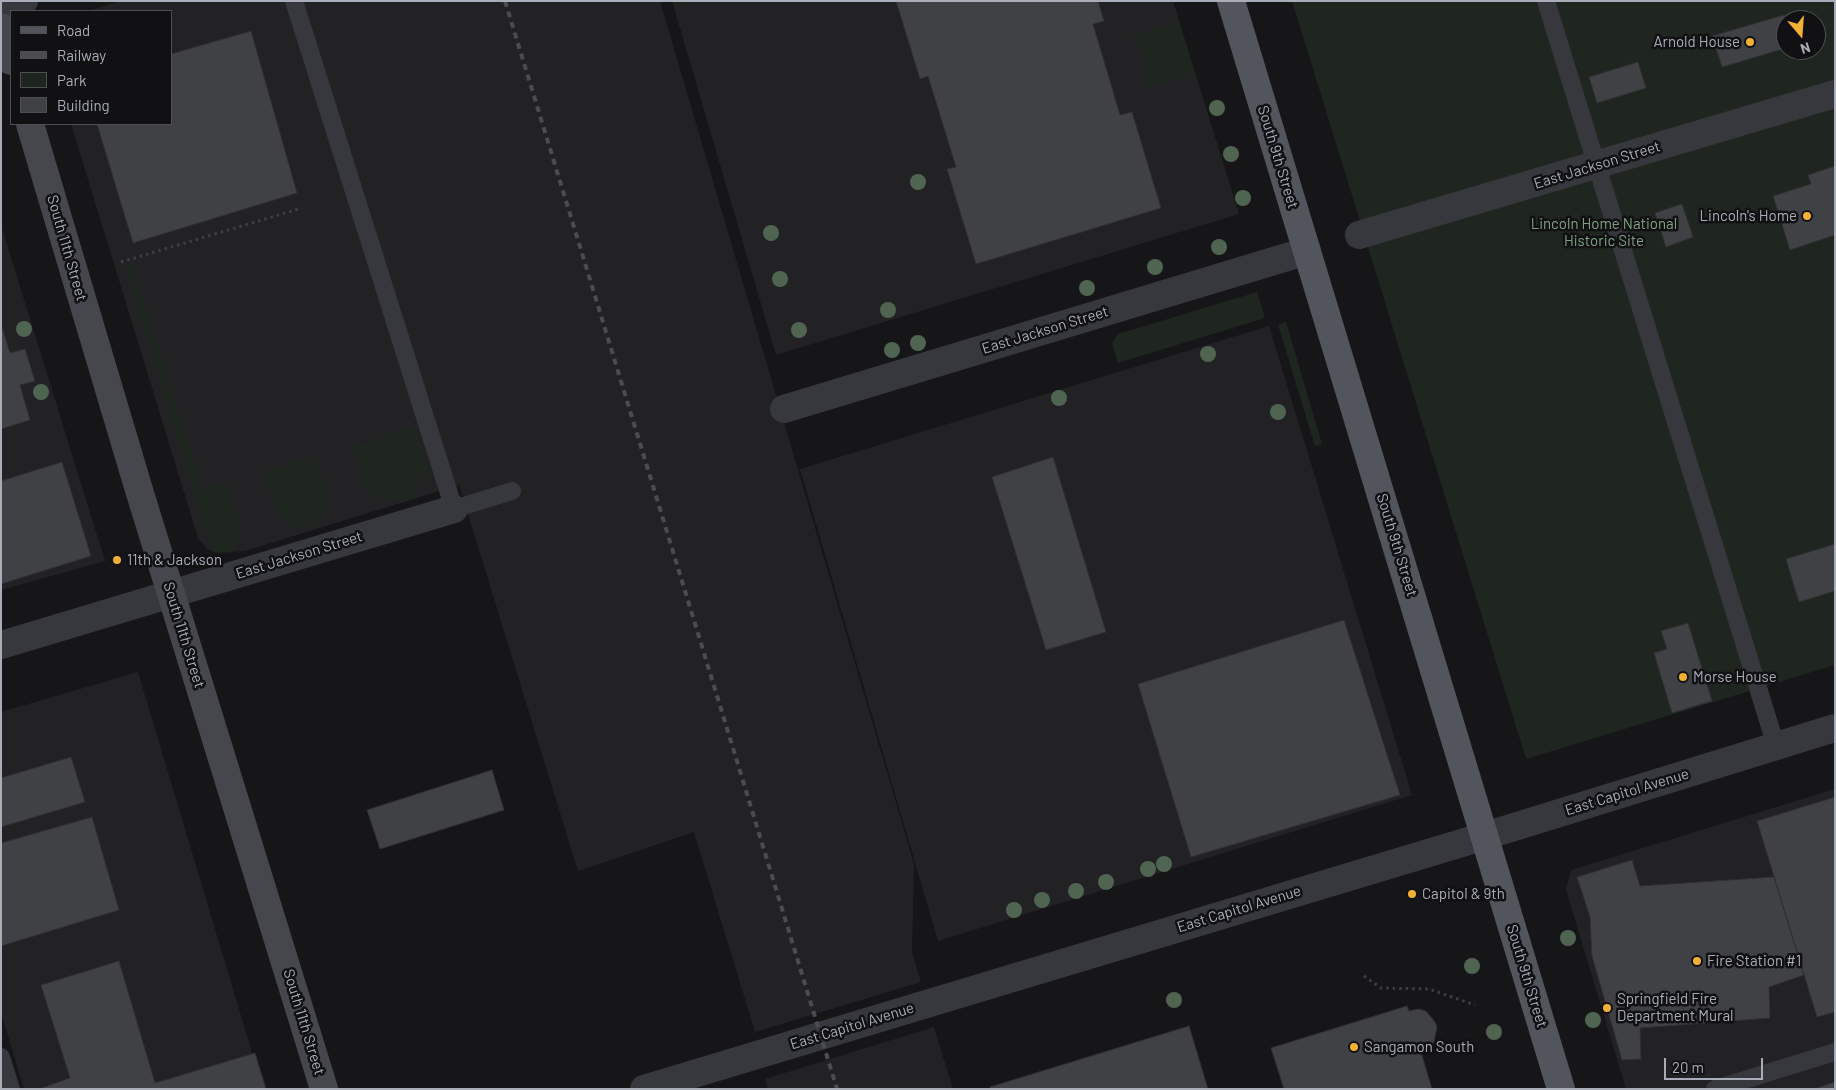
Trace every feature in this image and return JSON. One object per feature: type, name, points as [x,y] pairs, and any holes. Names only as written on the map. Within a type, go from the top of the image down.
[{"type":"main road","name":"South 9th Street","points":[[1231,1],[1561,1089]]},
{"type":"street","points":[[1,9],[24,1]]},
{"type":"street","points":[[1,28],[10,58]]},
{"type":"street","name":"East Jackson Street","points":[[1359,235],[1835,94]]},
{"type":"street","name":"South 11th Street","points":[[30,125],[324,1089]]},
{"type":"street","name":"East Jackson Street","points":[[784,409],[1307,251]]},
{"type":"street","name":"East Jackson Street","points":[[1,645],[454,509]]},
{"type":"street","name":"East Capitol Avenue","points":[[644,1089],[1485,836],[1835,728]]},
{"type":"lane","points":[[294,1],[454,509],[512,491]]},
{"type":"lane","points":[[1546,1],[1776,746]]},
{"type":"lane","points":[[1715,1089],[1835,1052]]},
{"type":"lane","points":[[1,1057],[10,1089]]},
{"type":"path","points":[[121,262],[302,208]]},
{"type":"path","points":[[1364,976],[1381,988],[1430,989],[1475,1005]]},
{"type":"shaded area","points":[[121,1],[660,1],[914,864],[912,953],[921,982],[755,1032],[694,832],[578,871],[459,485],[245,551],[217,553],[207,549],[198,538],[71,125],[172,125],[172,10],[91,10]]},
{"type":"shaded area","points":[[672,1],[1173,1],[1239,214],[776,355]]},
{"type":"shaded area","points":[[1,225],[105,561],[1,590]]},
{"type":"shaded area","points":[[1269,326],[1412,795],[938,941],[800,469]]},
{"type":"shaded area","points":[[138,672],[263,1089],[24,1089],[1,1013],[1,712]]},
{"type":"shaded area","points":[[1835,789],[1835,1089],[1626,1089],[1566,890],[1571,870]]},
{"type":"shaded area","points":[[934,1027],[953,1089],[768,1089],[765,1079]]},
{"type":"green space","name":"Lincoln Home National Historic Site","points":[[1292,1],[1835,1],[1835,665],[1526,759]]},
{"type":"green space","points":[[1179,21],[1195,73],[1147,88],[1145,81],[1148,71],[1146,58],[1134,43],[1132,36]]},
{"type":"green space","points":[[132,261],[203,490],[227,482],[239,523],[237,546],[233,552],[220,553],[213,551],[208,539],[124,264]]},
{"type":"green space","points":[[1257,292],[1265,318],[1118,363],[1112,343],[1118,334]]},
{"type":"green space","points":[[1286,322],[1322,444],[1315,446],[1278,325]]},
{"type":"green space","points":[[415,426],[431,476],[417,480],[419,485],[415,496],[394,502],[372,495],[365,488],[352,446]]},
{"type":"green space","points":[[316,456],[326,490],[327,510],[321,520],[312,527],[292,527],[275,507],[264,471]]},
{"type":"building","points":[[896,1],[1098,1],[1104,21],[1093,24],[1120,115],[1132,112],[1161,208],[976,264],[947,169],[956,167],[928,76],[920,79]]},
{"type":"building","name":"Arnold House","points":[[1776,17],[1776,51],[1722,67],[1712,36]]},
{"type":"building","points":[[251,31],[297,193],[133,243],[97,125],[172,125],[172,54]]},
{"type":"building","points":[[1638,62],[1646,88],[1597,103],[1589,77]]},
{"type":"building","name":"Lincoln's Home","points":[[1835,166],[1835,235],[1790,250],[1773,196],[1811,184],[1808,175]]},
{"type":"building","points":[[1682,204],[1693,237],[1666,247],[1655,213]]},
{"type":"building","points":[[1,324],[10,353],[25,349],[35,381],[20,385],[30,420],[1,429]]},
{"type":"building","points":[[1053,457],[1106,632],[1046,650],[992,477]]},
{"type":"building","points":[[62,462],[91,556],[1,584],[1,481]]},
{"type":"building","points":[[1835,544],[1835,591],[1799,602],[1786,559]]},
{"type":"building","points":[[1344,620],[1400,795],[1191,857],[1138,684]]},
{"type":"building","name":"Morse House","points":[[1688,623],[1712,701],[1672,713],[1654,653],[1667,649],[1661,631]]},
{"type":"building","points":[[71,757],[85,802],[1,827],[1,778]]},
{"type":"building","points":[[492,770],[504,810],[380,849],[367,810]]},
{"type":"building","points":[[1835,797],[1835,1012],[1817,1017],[1757,821]]},
{"type":"building","points":[[92,817],[119,910],[1,946],[1,843]]},
{"type":"building","points":[[1632,860],[1640,886],[1774,877],[1804,975],[1769,987],[1770,1018],[1640,1028],[1641,1059],[1622,1060],[1592,956],[1590,917],[1577,877]]},
{"type":"building","points":[[119,961],[155,1083],[255,1053],[266,1089],[39,1089],[70,1078],[41,985]]},
{"type":"building","name":"Sangamon South","points":[[1407,1006],[1409,1011],[1419,1009],[1426,1011],[1437,1027],[1433,1046],[1421,1052],[1432,1089],[1284,1089],[1271,1048]]},
{"type":"building","points":[[1189,1026],[1208,1089],[990,1089],[990,1087]]},
{"type":"building","points":[[1835,1082],[1835,1089],[1814,1089]]},
{"type":"railway","points":[[505,1],[837,1089]]},
{"type":"place","name":"Arnold House","points":[[1750,42]]},
{"type":"place","name":"Lincoln's Home","points":[[1807,216]]},
{"type":"place","name":"11th & Jackson","points":[[117,560]]},
{"type":"place","name":"Morse House","points":[[1683,677]]},
{"type":"place","name":"Capitol & 9th","points":[[1412,894]]},
{"type":"place","name":"Fire Station #1","points":[[1697,961]]},
{"type":"place","name":"Springfield Fire Department Mural","points":[[1607,1008]]},
{"type":"place","name":"Sangamon South","points":[[1354,1047]]}]
